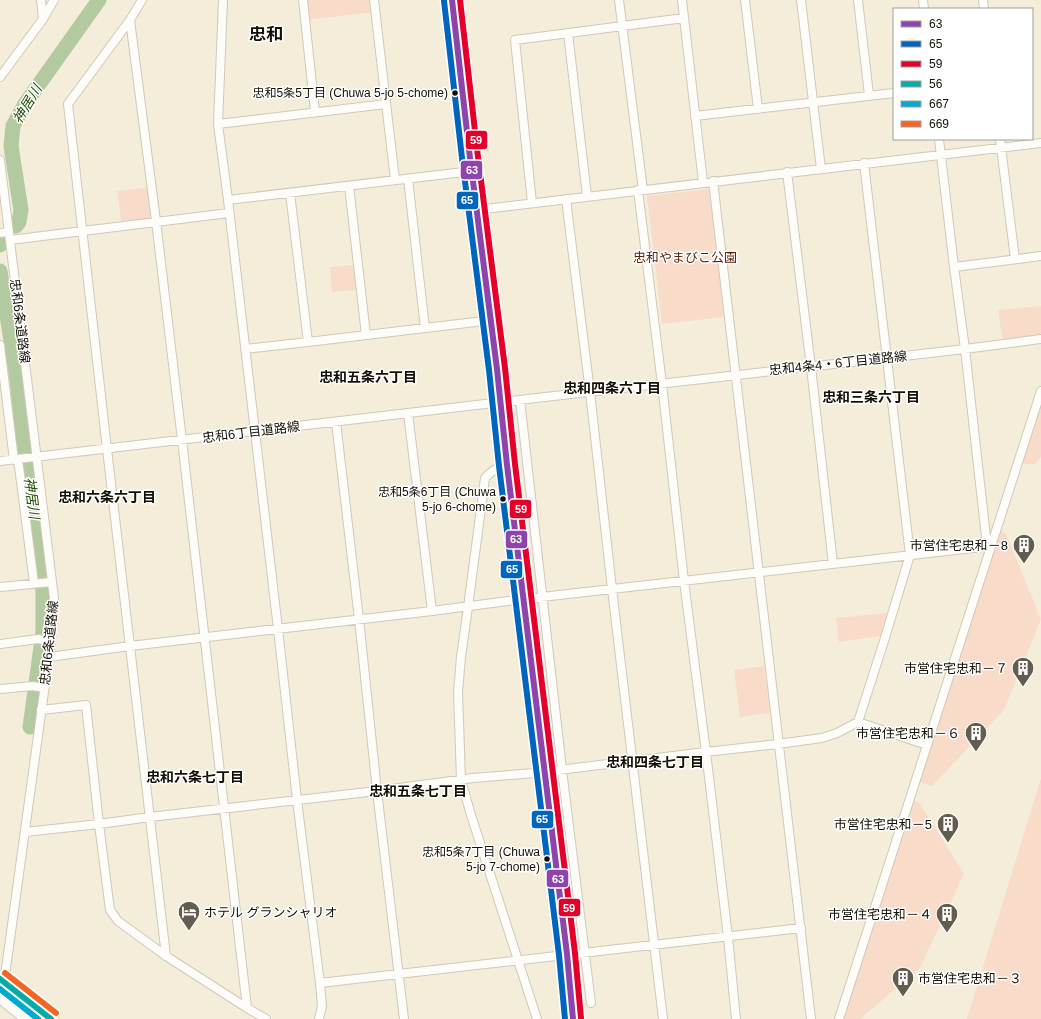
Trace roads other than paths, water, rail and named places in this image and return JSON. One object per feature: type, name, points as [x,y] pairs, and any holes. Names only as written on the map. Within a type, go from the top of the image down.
[{"type":"highway","points":[[1,986],[30,1019]]},
{"type":"highway","points":[[1,986],[51,1019]]},
{"type":"main road","points":[[452,0],[472,171],[502,402],[507,465],[546,772],[573,1019]]},
{"type":"street","points":[[41,0],[42,19]]},
{"type":"street","points":[[0,77],[54,0]]},
{"type":"street","points":[[142,0],[130,20],[68,104],[166,956]]},
{"type":"street","points":[[223,0],[218,124],[297,800],[320,983],[322,1006],[319,1019]]},
{"type":"street","points":[[303,0],[315,112]]},
{"type":"street","points":[[374,0],[395,180]]},
{"type":"street","points":[[619,0],[684,581],[728,937],[736,1019]]},
{"type":"street","points":[[682,0],[703,182]]},
{"type":"street","points":[[745,0],[758,108]]},
{"type":"street","points":[[801,0],[821,169]]},
{"type":"street","points":[[858,0],[868,95]]},
{"type":"street","points":[[532,203],[515,40],[684,18]]},
{"type":"street","points":[[130,20],[182,440],[247,1008]]},
{"type":"street","points":[[568,33],[587,196]]},
{"type":"street","points":[[695,116],[893,93]]},
{"type":"street","points":[[218,124],[386,104]]},
{"type":"street","points":[[939,140],[989,546]]},
{"type":"street","points":[[477,210],[941,154],[1000,143],[1041,143]]},
{"type":"street","points":[[1000,143],[1016,259]]},
{"type":"street","name":"忠和6条道路線","points":[[0,160],[10,236],[24,458],[42,582],[54,598],[49,641],[49,657],[39,687],[41,710],[25,832],[1,986]]},
{"type":"street","points":[[25,832],[778,744],[822,738],[837,733],[858,722],[910,556],[864,163]]},
{"type":"street","points":[[228,200],[472,171]]},
{"type":"street","points":[[787,172],[833,564]]},
{"type":"street","points":[[408,179],[425,328]]},
{"type":"street","points":[[713,181],[811,1019]]},
{"type":"street","points":[[349,186],[366,335]]},
{"type":"street","points":[[290,193],[308,342]]},
{"type":"street","points":[[566,199],[663,1019]]},
{"type":"street","points":[[0,233],[10,236],[82,231],[229,213]]},
{"type":"street","points":[[954,267],[1041,256]]},
{"type":"street","points":[[245,349],[492,320]]},
{"type":"street","name":"忠和4条4・6丁目道路線","points":[[502,402],[1041,339]]},
{"type":"street","points":[[0,345],[24,458],[42,582],[0,587]]},
{"type":"street","points":[[839,1019],[989,546],[1041,391]]},
{"type":"street","points":[[520,400],[562,769],[591,1003]]},
{"type":"street","name":"忠和6丁目道路線","points":[[0,461],[502,402]]},
{"type":"street","points":[[408,413],[432,611]]},
{"type":"street","points":[[336,422],[404,1019]]},
{"type":"street","points":[[507,465],[492,470],[485,478],[461,657],[458,692],[461,780],[537,1019]]},
{"type":"street","points":[[49,657],[524,599],[989,546]]},
{"type":"street","points":[[0,644],[38,639],[49,641]]},
{"type":"street","points":[[0,690],[39,687]]},
{"type":"street","points":[[41,710],[86,704],[110,910],[118,921],[166,956],[266,1019]]},
{"type":"street","points":[[858,722],[927,745]]},
{"type":"street","points":[[320,983],[585,952],[654,946],[800,928]]},
{"type":"waterway","name":"神居川","points":[[16,226],[19,222],[21,210],[11,146],[13,126],[25,104],[99,0]]},
{"type":"waterway","name":"神居川","points":[[0,271],[17,379],[24,448],[33,504],[43,591],[43,632],[30,727]]},
{"type":"place","name":"忠和5条5丁目 (Chuwa 5-jo 5-chome)","points":[[455,93]]},
{"type":"place","name":"忠和5条6丁目 (Chuwa 5-jo 6-chome)","points":[[503,499]]},
{"type":"place","name":"市営住宅忠和－8","points":[[1024,564]]},
{"type":"place","name":"市営住宅忠和－７","points":[[1023,688]]},
{"type":"place","name":"市営住宅忠和－６","points":[[976,752]]},
{"type":"place","name":"市営住宅忠和－5","points":[[948,844]]},
{"type":"place","name":"忠和5条7丁目 (Chuwa 5-jo 7-chome)","points":[[547,859]]},
{"type":"place","name":"ホテル グランシャリオ","points":[[189,932]]},
{"type":"place","name":"市営住宅忠和－４","points":[[947,934]]},
{"type":"place","name":"市営住宅忠和－３","points":[[903,998]]},
{"type":"district","name":"忠和","points":[[266,34]]},
{"type":"district","name":"忠和五条六丁目","points":[[368,377]]},
{"type":"district","name":"忠和四条六丁目","points":[[612,388]]},
{"type":"district","name":"忠和三条六丁目","points":[[871,397]]},
{"type":"district","name":"忠和六条六丁目","points":[[107,497]]},
{"type":"district","name":"忠和四条七丁目","points":[[655,762]]},
{"type":"district","name":"忠和六条七丁目","points":[[195,777]]},
{"type":"district","name":"忠和五条七丁目","points":[[418,791]]},
{"type":"park label","name":"忠和やまびこ公園","points":[[685,257]]}]
